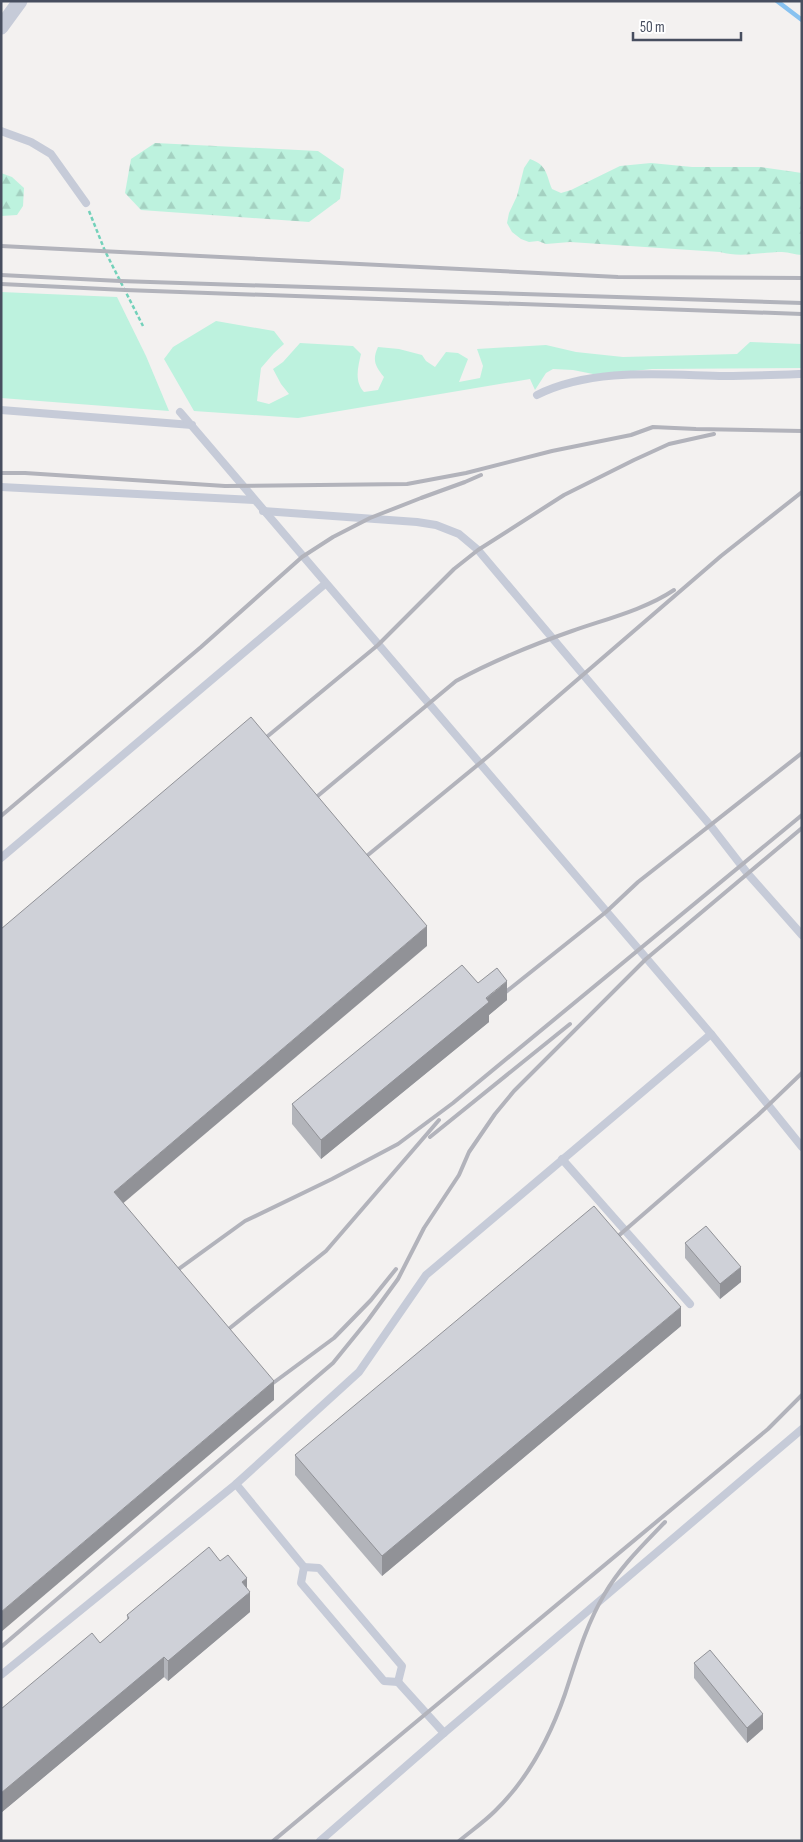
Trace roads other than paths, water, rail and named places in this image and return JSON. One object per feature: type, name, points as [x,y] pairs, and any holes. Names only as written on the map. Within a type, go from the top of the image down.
[{"type":"street","points":[[1,27],[20,1]]},
{"type":"lane","points":[[1,132],[31,142],[51,154],[86,203]]},
{"type":"lane","points":[[537,395],[554,386],[578,380],[651,374],[727,376],[802,374]]},
{"type":"lane","points":[[1,410],[192,424]]},
{"type":"lane","points":[[180,412],[711,1034],[802,1147]]},
{"type":"lane","points":[[1,487],[254,500]]},
{"type":"lane","points":[[263,511],[418,522],[436,525],[459,534],[478,550],[553,637],[748,874],[802,935]]},
{"type":"lane","points":[[1,858],[325,584]]},
{"type":"lane","points":[[1,1675],[236,1484],[359,1372],[426,1275],[711,1034]]},
{"type":"lane","points":[[562,1159],[690,1304]]},
{"type":"lane","points":[[320,1841],[444,1732],[802,1429]]},
{"type":"lane","points":[[236,1484],[304,1567],[319,1568],[402,1666],[398,1682]]},
{"type":"lane","points":[[304,1567],[300,1583],[384,1681],[398,1682],[444,1732]]},
{"type":"waterway","points":[[777,1],[802,20]]},
{"type":"railway","points":[[1,246],[618,277],[802,278]]},
{"type":"railway","points":[[1,275],[120,281],[802,303]]},
{"type":"railway","points":[[1,284],[802,314]]},
{"type":"railway","points":[[1,473],[225,486],[407,484],[466,473],[552,451],[631,435],[653,427],[802,431]]},
{"type":"railway","points":[[257,745],[378,645],[454,569],[478,550],[564,495],[634,460],[669,444],[714,434]]},
{"type":"railway","points":[[1,816],[201,647],[302,557],[333,537],[370,518],[481,475]]},
{"type":"railway","points":[[357,864],[491,754],[721,556],[802,492]]},
{"type":"railway","points":[[308,804],[456,681],[557,636],[638,609],[674,590]]},
{"type":"railway","points":[[502,995],[606,912],[638,882],[802,753]]},
{"type":"railway","points":[[169,1276],[245,1221],[332,1179],[398,1144],[453,1103],[802,815]]},
{"type":"railway","points":[[1,1647],[333,1363],[398,1279],[424,1228],[459,1175],[469,1152],[495,1114],[514,1091],[646,959],[802,828]]},
{"type":"railway","points":[[430,1137],[570,1024]]},
{"type":"railway","points":[[609,1244],[758,1115],[802,1073]]},
{"type":"railway","points":[[220,1336],[326,1251],[439,1120]]},
{"type":"railway","points":[[265,1389],[334,1338],[371,1300],[396,1269]]},
{"type":"railway","points":[[273,1841],[768,1429],[802,1395]]},
{"type":"railway","points":[[459,1841],[482,1823],[507,1799],[527,1772],[545,1742],[559,1710],[592,1618],[610,1585],[640,1548],[665,1522]]}]
